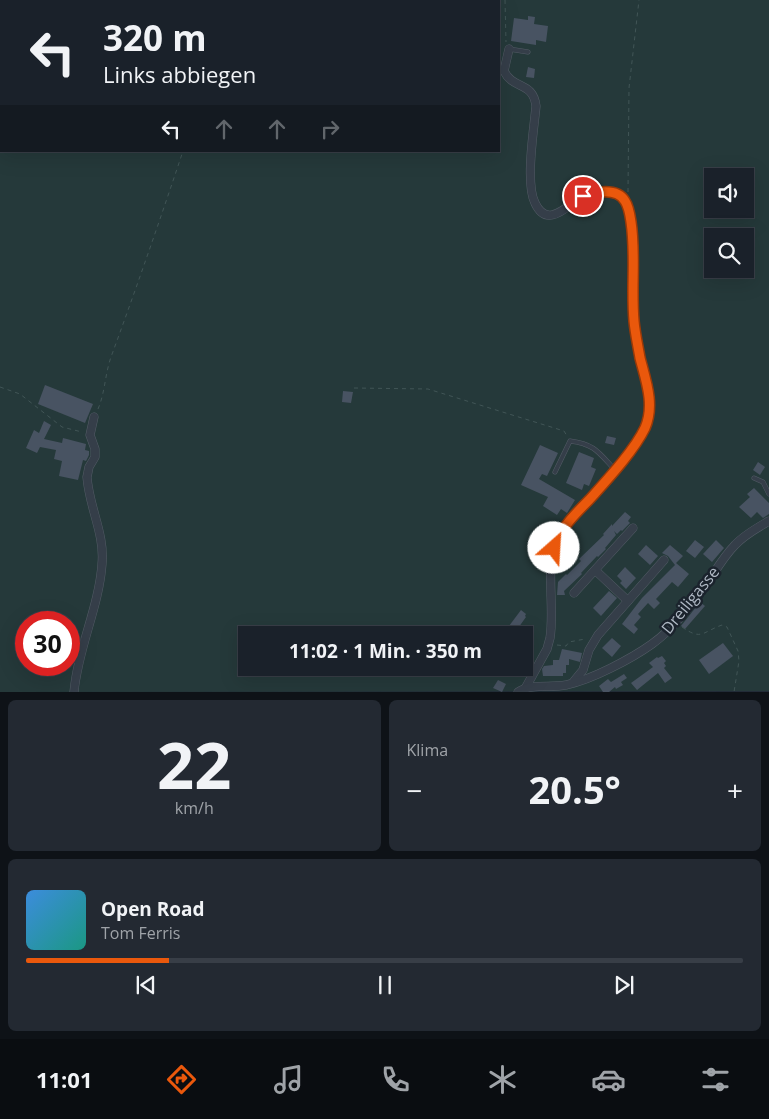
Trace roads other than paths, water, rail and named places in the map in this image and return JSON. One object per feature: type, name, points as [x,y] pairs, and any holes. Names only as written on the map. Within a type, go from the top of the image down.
[{"type":"street","points":[[509,49],[504,71],[506,77],[530,89],[535,96],[531,178],[533,198],[538,209],[550,215],[556,214],[583,196],[596,192],[615,194],[625,200],[629,211],[634,255],[634,321],[650,408],[644,429],[615,470],[566,523],[556,541],[552,556],[552,615],[549,643],[526,687]]},
{"type":"street","points":[[74,692],[80,654],[102,565],[103,545],[88,484],[89,467],[95,457],[95,449],[90,434],[94,417]]},
{"type":"street","name":"Dreiligasse","points":[[518,692],[526,687],[572,683],[597,674],[646,648],[667,631],[701,592],[733,547],[769,521]]},
{"type":"street","points":[[574,593],[633,528]]},
{"type":"street","points":[[572,683],[583,670],[594,640],[664,560]]},
{"type":"street","points":[[595,570],[628,601]]},
{"type":"lane","points":[[509,49],[528,52]]},
{"type":"lane","points":[[555,472],[570,440],[583,442],[593,447],[615,470]]},
{"type":"lane","points":[[754,478],[763,482],[769,494]]}]
